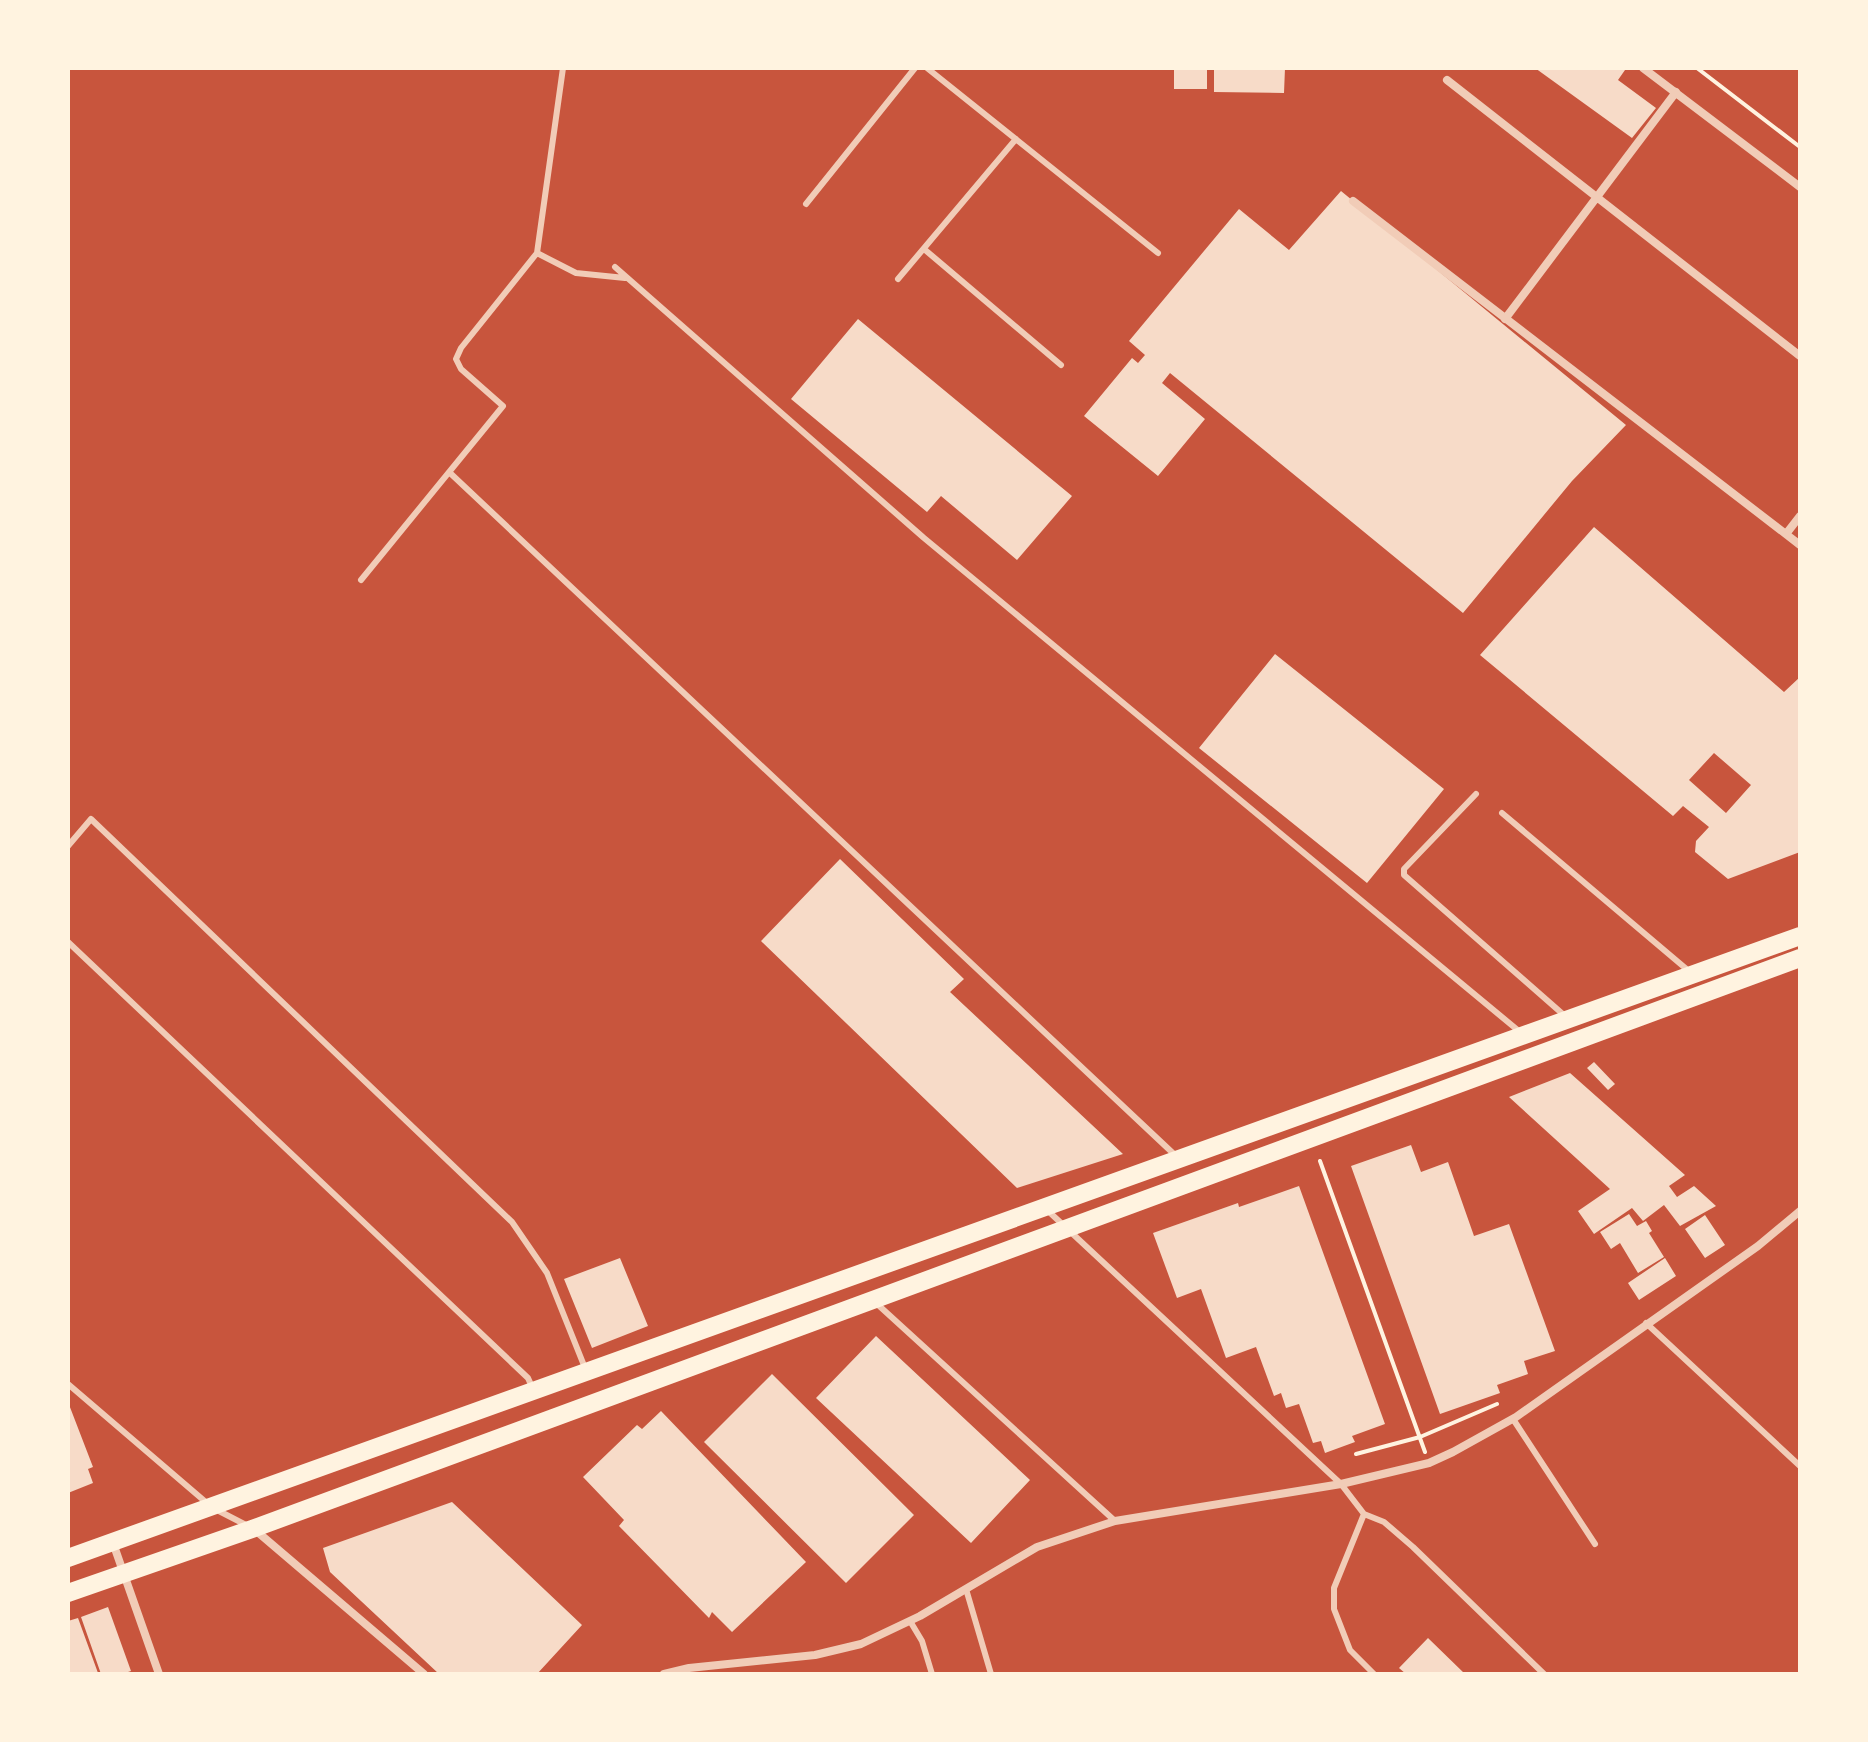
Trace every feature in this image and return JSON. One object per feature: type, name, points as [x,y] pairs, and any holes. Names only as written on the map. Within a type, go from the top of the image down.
[{"type":"main road","points":[[68,1558],[1800,936]]},
{"type":"main road","points":[[68,1593],[252,1529],[1800,958]]},
{"type":"street","points":[[1643,68],[1800,187]]},
{"type":"street","points":[[1447,80],[1800,356]]},
{"type":"street","points":[[1505,319],[1676,92]]},
{"type":"street","points":[[1353,201],[1800,545]]},
{"type":"street","points":[[1786,534],[1800,516]]},
{"type":"street","points":[[664,1674],[689,1668],[815,1655],[861,1644],[910,1621],[1037,1547],[1115,1521],[1341,1484],[1429,1463],[1513,1419],[1758,1246],[1800,1211]]},
{"type":"street","points":[[252,1529],[424,1674]]},
{"type":"street","points":[[112,1542],[159,1674]]},
{"type":"lane","points":[[361,580],[503,406],[461,369],[456,359],[461,348],[537,253],[563,68]]},
{"type":"lane","points":[[806,204],[915,68]]},
{"type":"lane","points":[[927,68],[1158,253]]},
{"type":"lane","points":[[898,279],[1016,139]]},
{"type":"lane","points":[[924,249],[1061,365]]},
{"type":"lane","points":[[537,253],[576,273],[627,279],[615,267],[924,538],[1523,1034]]},
{"type":"lane","points":[[449,472],[1178,1158]]},
{"type":"lane","points":[[1476,794],[1404,869],[1404,875],[1568,1018]]},
{"type":"lane","points":[[1502,813],[1693,974]]},
{"type":"lane","points":[[68,846],[91,819],[512,1222],[547,1273],[587,1371]]},
{"type":"lane","points":[[68,942],[528,1378],[533,1391]]},
{"type":"lane","points":[[1044,1206],[1341,1484],[1364,1514],[1384,1522],[1413,1547],[1544,1674]]},
{"type":"lane","points":[[873,1300],[1115,1521]]},
{"type":"lane","points":[[1646,1323],[1800,1466]]},
{"type":"lane","points":[[68,1384],[211,1507],[252,1529]]},
{"type":"lane","points":[[1513,1419],[1595,1544]]},
{"type":"lane","points":[[1364,1514],[1334,1588],[1334,1609],[1350,1650],[1374,1674]]},
{"type":"lane","points":[[966,1589],[991,1674]]},
{"type":"lane","points":[[910,1621],[922,1641],[932,1674]]},
{"type":"path","points":[[1697,68],[1800,147]]},
{"type":"path","points":[[1320,1161],[1429,1463]]},
{"type":"path","points":[[1356,1454],[1420,1437],[1497,1404]]},
{"type":"building","points":[[1174,68],[1207,68],[1207,89],[1174,89]]},
{"type":"building","points":[[1214,68],[1285,68],[1284,93],[1214,92]]},
{"type":"building","points":[[1535,68],[1622,68],[1625,70],[1618,80],[1656,108],[1632,138]]},
{"type":"building","points":[[1341,191],[1626,425],[1572,481],[1463,613],[1170,373],[1162,383],[1205,419],[1158,476],[1084,416],[1132,358],[1138,363],[1145,355],[1129,341],[1239,209],[1289,250]]},
{"type":"building","points":[[858,319],[1072,496],[1017,560],[941,496],[927,512],[791,399]]},
{"type":"building","points":[[1594,527],[1784,692],[1800,677],[1800,852],[1728,879],[1695,852],[1696,841],[1709,827],[1683,806],[1673,816],[1480,655]],"holes":[[[1714,753],[1751,785],[1726,813],[1689,780]]]},
{"type":"building","points":[[1275,654],[1444,789],[1367,883],[1199,748]]},
{"type":"building","points":[[840,859],[964,979],[950,992],[1123,1154],[1017,1188],[761,941]]},
{"type":"building","points":[[1594,1062],[1615,1084],[1608,1090],[1587,1068]]},
{"type":"building","points":[[1570,1073],[1685,1175],[1669,1186],[1677,1197],[1694,1186],[1716,1206],[1680,1226],[1664,1205],[1643,1221],[1632,1208],[1594,1234],[1578,1211],[1610,1189],[1509,1097]]},
{"type":"building","points":[[1411,1145],[1421,1172],[1448,1162],[1474,1236],[1509,1224],[1555,1351],[1524,1361],[1528,1374],[1497,1385],[1500,1393],[1440,1414],[1351,1166]]},
{"type":"building","points":[[1299,1186],[1385,1424],[1352,1436],[1355,1442],[1325,1453],[1321,1441],[1313,1443],[1299,1404],[1286,1408],[1281,1393],[1274,1396],[1256,1347],[1226,1358],[1201,1289],[1177,1298],[1153,1233],[1238,1203],[1239,1207]]},
{"type":"building","points":[[1629,1214],[1637,1226],[1646,1221],[1652,1231],[1649,1233],[1664,1257],[1638,1273],[1620,1243],[1611,1249],[1600,1232]]},
{"type":"building","points":[[1705,1215],[1725,1245],[1705,1258],[1685,1229]]},
{"type":"building","points":[[620,1258],[648,1326],[592,1348],[564,1279]]},
{"type":"building","points":[[1665,1258],[1676,1276],[1639,1300],[1628,1283]]},
{"type":"building","points":[[876,1336],[1030,1480],[971,1543],[816,1398]]},
{"type":"building","points":[[772,1374],[914,1515],[846,1583],[704,1442]]},
{"type":"building","points":[[68,1402],[93,1467],[88,1469],[93,1483],[68,1493]]},
{"type":"building","points":[[661,1411],[806,1562],[732,1632],[712,1612],[709,1618],[619,1526],[624,1520],[583,1477],[637,1425],[642,1429]]},
{"type":"building","points":[[452,1502],[582,1625],[537,1674],[439,1674],[330,1572],[323,1548]]},
{"type":"building","points":[[108,1607],[131,1671],[122,1674],[101,1674],[81,1617]]},
{"type":"building","points":[[78,1618],[98,1673],[68,1674],[68,1621]]},
{"type":"building","points":[[1428,1638],[1465,1674],[1406,1674],[1399,1668]]}]
